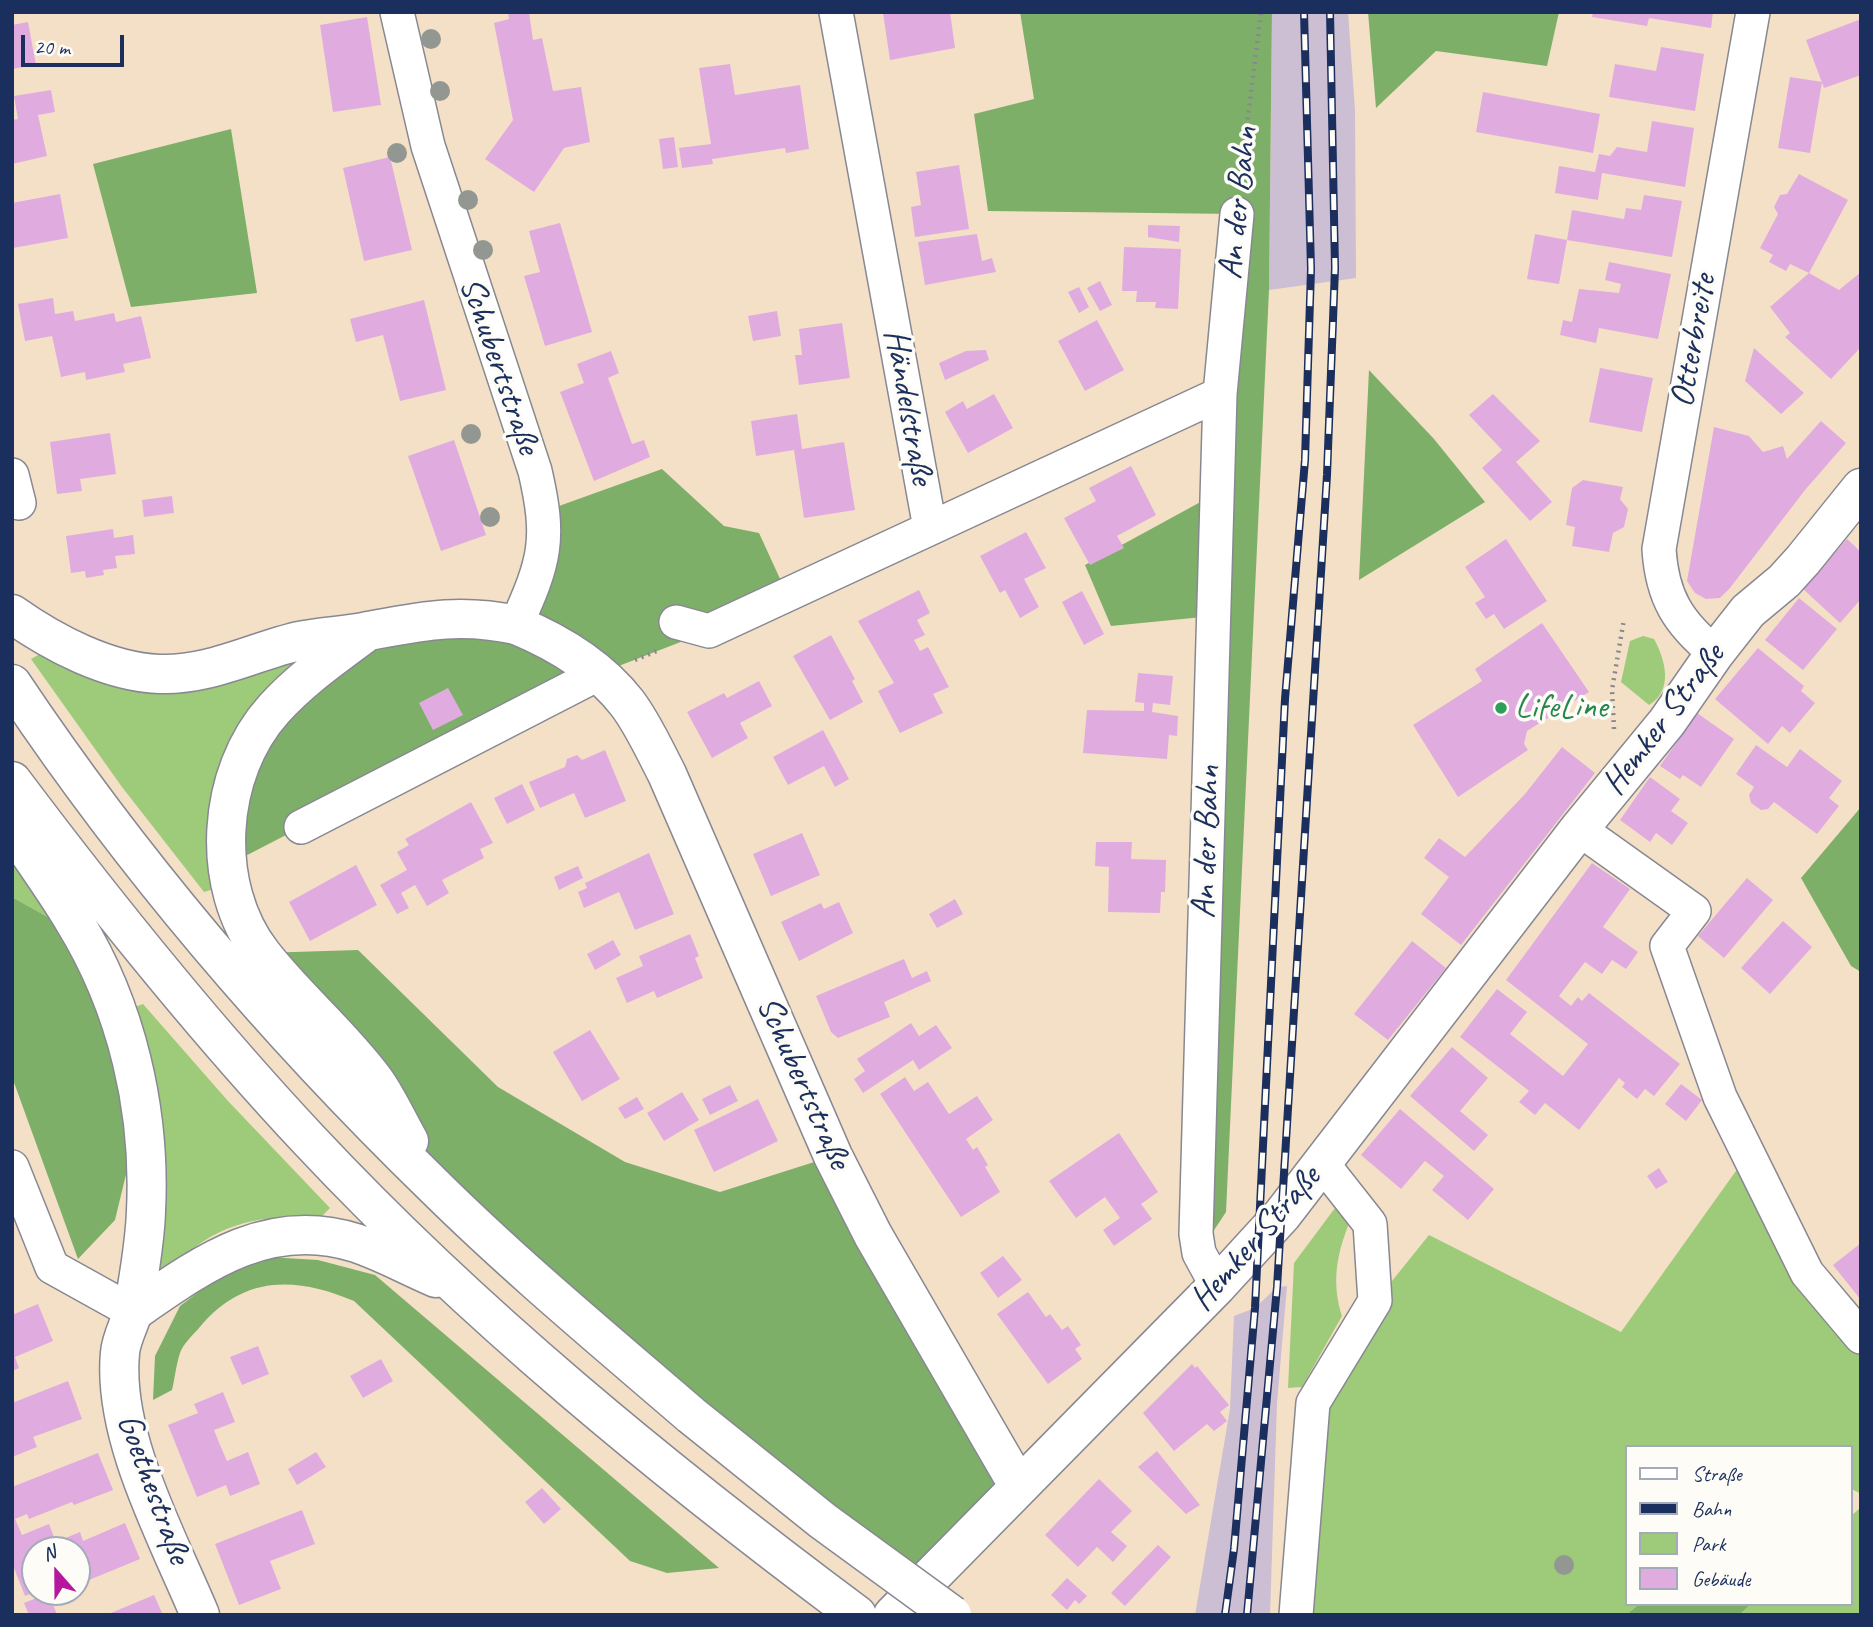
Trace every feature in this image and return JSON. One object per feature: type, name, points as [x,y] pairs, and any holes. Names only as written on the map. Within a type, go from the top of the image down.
[{"type":"main road","name":"Hemker Straße","points":[[1748,611],[1762,575],[1779,548],[1834,486],[1861,471]]},
{"type":"main road","name":"Hemker Straße","points":[[893,1615],[1217,1286],[1282,1215],[1579,829],[1667,722],[1714,653],[1748,611],[1784,581],[1861,488]]},
{"type":"main road","points":[[12,614],[35,630],[84,654],[120,667],[159,674],[208,670],[299,641],[449,617],[483,618],[516,625]]},
{"type":"main road","name":"Schubertstraße","points":[[516,625],[544,637],[598,674],[627,703],[662,764],[839,1167],[873,1235],[1019,1487]]},
{"type":"main road","points":[[369,631],[314,671],[273,710],[243,757],[228,809],[226,866],[240,913],[261,953],[375,1082],[434,1186]]},
{"type":"main road","points":[[12,684],[125,840],[202,934],[274,1018],[434,1186],[583,1322],[691,1415],[823,1521],[952,1615]]},
{"type":"main road","points":[[12,781],[159,972],[310,1142],[463,1290],[655,1458],[857,1615]]},
{"type":"main road","name":"Goethestraße","points":[[12,828],[75,922],[103,978],[125,1036],[140,1092],[147,1149],[146,1213],[133,1312],[120,1350],[120,1398],[130,1445],[200,1615]]},
{"type":"main road","points":[[133,1312],[222,1254],[264,1239],[314,1235],[356,1243],[463,1290]]},
{"type":"street","name":"Schubertstraße","points":[[397,12],[428,146],[535,471],[545,511],[545,545],[540,574],[516,625]]},
{"type":"street","name":"Händelstraße","points":[[709,631],[930,528],[836,12]]},
{"type":"street","name":"Otterbreite","points":[[1714,653],[1692,634],[1671,604],[1660,576],[1659,549],[1753,12]]},
{"type":"street","name":"An der Bahn","points":[[1217,1286],[1199,1253],[1196,1234],[1220,394],[1237,214]]},
{"type":"street","points":[[930,528],[1220,394]]},
{"type":"street","points":[[676,622],[709,631]]},
{"type":"street","points":[[301,827],[598,674]]},
{"type":"street","name":"Hemker Straße","points":[[1579,829],[1694,911],[1667,946],[1720,1097],[1807,1273],[1861,1337]]},
{"type":"street","points":[[1296,1615],[1313,1403],[1375,1301],[1370,1224],[1322,1163]]},
{"type":"street","points":[[12,1167],[52,1266],[133,1312]]},
{"type":"path","name":"An der Bahn","points":[[1237,214],[1261,12]]},
{"type":"path","points":[[1615,738],[1612,690],[1623,619]]},
{"type":"path","points":[[598,674],[709,631]]},
{"type":"shaded area","points":[[1272,12],[1348,12],[1355,110],[1356,278],[1269,290]]},
{"type":"shaded area","points":[[1287,1286],[1277,1403],[1270,1615],[1195,1615],[1230,1409],[1234,1316],[1255,1308],[1277,1287]]},
{"type":"green space","points":[[1020,12],[1272,12],[1269,290],[1226,1212],[1199,1253],[1213,616],[1111,626],[1085,565],[1217,493],[1236,214],[988,211],[974,114],[1034,99]]},
{"type":"green space","points":[[1368,12],[1559,12],[1547,66],[1436,51],[1376,108]]},
{"type":"green space","points":[[231,129],[257,293],[131,307],[93,164]]},
{"type":"green space","points":[[1369,370],[1434,439],[1485,502],[1359,580]]},
{"type":"green space","points":[[662,469],[724,526],[759,533],[787,594],[709,631],[598,674],[226,866],[243,757],[368,631],[516,625],[545,511]]},
{"type":"green space","points":[[1643,636],[1654,639],[1665,674],[1662,691],[1649,705],[1621,682],[1630,641]]},
{"type":"green space","points":[[40,654],[71,670],[290,659],[295,666],[214,889],[204,892],[122,787],[31,659]]},
{"type":"green space","points":[[1861,807],[1861,972],[1851,966],[1801,878]]},
{"type":"green space","points":[[12,861],[53,920],[12,897]]},
{"type":"green space","points":[[12,897],[53,920],[85,970],[109,1039],[122,1093],[128,1166],[115,1220],[78,1259],[12,1077]]},
{"type":"green space","points":[[358,950],[498,1087],[625,1162],[720,1192],[833,1156],[1019,1487],[918,1590],[500,1248],[261,953]]},
{"type":"green space","points":[[143,1004],[228,1101],[330,1208],[321,1217],[273,1218],[233,1227],[197,1245],[161,1278],[153,1273],[161,1233],[166,1183],[160,1106],[135,1007]]},
{"type":"green space","points":[[1748,1154],[1861,1337],[1861,1494],[1852,1489],[1852,1445],[1624,1445],[1624,1606],[1637,1606],[1626,1615],[1312,1615],[1326,1400],[1384,1315],[1392,1281],[1429,1235],[1621,1332]]},
{"type":"green space","points":[[1335,1208],[1350,1221],[1342,1245],[1336,1279],[1342,1316],[1302,1387],[1288,1388],[1294,1263]]},
{"type":"green space","points":[[268,1257],[318,1260],[375,1275],[719,1568],[667,1573],[630,1561],[354,1301],[332,1293],[311,1287],[271,1285],[233,1298],[216,1311],[186,1343],[181,1350],[172,1390],[153,1400],[155,1356],[180,1306],[218,1277]]},
{"type":"green space","points":[[1861,1507],[1861,1615],[1739,1615],[1749,1606],[1852,1606],[1852,1515]]},
{"type":"green space","points":[[1637,1606],[1749,1606],[1739,1615],[1626,1615]]},
{"type":"building","points":[[508,12],[529,12],[533,40],[542,38],[553,91],[581,87],[590,142],[564,148],[534,192],[485,159],[513,120],[494,23],[509,19]]},
{"type":"building","points":[[950,12],[955,48],[890,60],[883,13]]},
{"type":"building","points":[[1593,12],[1713,12],[1711,28],[1649,18],[1647,26],[1592,17]]},
{"type":"building","points":[[367,17],[381,105],[333,112],[320,25]]},
{"type":"building","points":[[1861,19],[1861,75],[1824,88],[1806,40]]},
{"type":"building","points":[[28,22],[36,65],[12,69],[12,25]]},
{"type":"building","points":[[1661,47],[1704,54],[1695,111],[1609,97],[1615,64],[1656,71]]},
{"type":"building","points":[[730,64],[735,95],[800,85],[809,149],[786,153],[785,148],[712,159],[713,164],[682,168],[679,148],[711,144],[699,68]]},
{"type":"building","points":[[1790,77],[1822,82],[1810,153],[1778,148]]},
{"type":"building","points":[[51,90],[55,112],[38,115],[47,156],[12,164],[12,120],[18,119],[14,96]]},
{"type":"building","points":[[1483,92],[1600,114],[1593,153],[1476,132]]},
{"type":"building","points":[[1652,121],[1694,128],[1685,187],[1602,173],[1598,200],[1555,193],[1559,166],[1595,172],[1599,154],[1610,156],[1617,147],[1647,152]]},
{"type":"building","points":[[674,137],[678,167],[663,169],[659,139]]},
{"type":"building","points":[[390,157],[412,250],[364,261],[343,168]]},
{"type":"building","points":[[959,165],[969,229],[915,237],[911,207],[921,205],[916,172]]},
{"type":"building","points":[[1799,174],[1848,200],[1809,273],[1790,264],[1786,271],[1769,262],[1773,255],[1760,248],[1778,214],[1774,207],[1780,195],[1787,194]]},
{"type":"building","points":[[60,194],[68,238],[13,248],[12,203]]},
{"type":"building","points":[[1644,195],[1682,201],[1672,257],[1567,240],[1572,210],[1624,219],[1626,208],[1641,210]]},
{"type":"building","points":[[560,223],[592,332],[545,346],[524,276],[540,272],[529,231]]},
{"type":"building","points":[[1148,225],[1180,226],[1179,242],[1148,237]]},
{"type":"building","points":[[977,234],[982,261],[992,258],[996,272],[925,285],[918,242]]},
{"type":"building","points":[[1535,234],[1567,240],[1559,284],[1527,279]]},
{"type":"building","points":[[1124,247],[1181,249],[1178,309],[1155,308],[1156,302],[1136,302],[1137,291],[1122,291]]},
{"type":"building","points":[[1609,262],[1671,274],[1658,339],[1599,328],[1596,343],[1560,335],[1563,320],[1572,322],[1579,289],[1619,293],[1621,284],[1605,280]]},
{"type":"building","points":[[1861,272],[1861,347],[1831,379],[1785,337],[1790,333],[1770,307],[1809,273],[1839,290]]},
{"type":"building","points":[[1100,281],[1112,305],[1100,311],[1087,288]]},
{"type":"building","points":[[1079,287],[1089,307],[1079,313],[1068,292]]},
{"type":"building","points":[[53,298],[55,314],[73,311],[75,321],[114,313],[116,322],[141,316],[151,358],[123,364],[125,372],[86,380],[85,372],[61,377],[52,336],[25,341],[18,304]]},
{"type":"building","points":[[424,300],[446,390],[400,401],[383,335],[356,342],[350,319]]},
{"type":"building","points":[[777,311],[781,336],[753,341],[748,316]]},
{"type":"building","points":[[1097,320],[1124,370],[1085,391],[1058,341]]},
{"type":"building","points":[[842,323],[850,378],[799,385],[795,355],[802,355],[799,329]]},
{"type":"building","points":[[1754,348],[1804,393],[1781,414],[1745,381]]},
{"type":"building","points":[[986,350],[989,360],[945,380],[939,363],[966,351]]},
{"type":"building","points":[[611,351],[619,373],[608,378],[632,444],[644,440],[650,457],[594,481],[560,392],[584,383],[577,364]]},
{"type":"building","points":[[1600,368],[1653,378],[1642,432],[1589,422]]},
{"type":"building","points":[[994,394],[1013,428],[968,453],[945,412],[963,401],[967,409]]},
{"type":"building","points":[[1493,394],[1540,441],[1516,462],[1552,502],[1530,521],[1482,468],[1502,450],[1469,415]]},
{"type":"building","points":[[797,414],[802,449],[844,442],[855,510],[804,518],[794,450],[756,456],[751,421]]},
{"type":"building","points":[[1821,421],[1846,443],[1805,490],[1720,598],[1706,599],[1695,593],[1687,581],[1714,427],[1749,436],[1763,452],[1783,446],[1787,459]]},
{"type":"building","points":[[110,433],[116,474],[80,479],[82,491],[57,494],[50,442]]},
{"type":"building","points":[[454,440],[486,535],[441,551],[408,456]]},
{"type":"building","points":[[1131,466],[1156,515],[1117,536],[1124,548],[1090,565],[1064,518],[1096,501],[1089,488]]},
{"type":"building","points":[[1583,480],[1623,487],[1620,499],[1628,509],[1624,527],[1613,533],[1609,552],[1572,546],[1575,527],[1566,525],[1572,488]]},
{"type":"building","points":[[172,496],[174,513],[144,517],[142,500]]},
{"type":"building","points":[[113,529],[114,538],[133,535],[135,554],[115,556],[117,568],[103,570],[104,575],[86,578],[85,571],[71,573],[66,536]]},
{"type":"building","points":[[1026,532],[1046,568],[1024,579],[1039,607],[1020,618],[1005,590],[1000,593],[980,556]]},
{"type":"building","points":[[1506,539],[1547,601],[1504,629],[1494,614],[1486,619],[1475,603],[1485,597],[1465,567]]},
{"type":"building","points":[[1847,539],[1861,552],[1861,599],[1840,623],[1803,589]]},
{"type":"building","points":[[919,590],[930,613],[917,620],[925,635],[914,640],[920,651],[928,647],[949,687],[933,694],[943,713],[900,733],[878,691],[894,683],[858,621]]},
{"type":"building","points":[[1082,591],[1104,634],[1084,645],[1062,602]]},
{"type":"building","points":[[1799,598],[1837,629],[1803,670],[1765,640]]},
{"type":"building","name":"LifeLine","points":[[1542,623],[1589,692],[1527,731],[1524,744],[1528,750],[1458,797],[1413,725],[1482,681],[1475,669]]},
{"type":"building","points":[[831,635],[855,679],[852,681],[863,702],[830,720],[793,656]]},
{"type":"building","points":[[1758,648],[1804,686],[1801,691],[1815,703],[1790,733],[1782,726],[1768,744],[1715,699]]},
{"type":"building","points":[[1138,673],[1173,676],[1170,705],[1153,703],[1152,712],[1178,716],[1177,736],[1169,735],[1167,759],[1083,753],[1087,710],[1144,711],[1144,703],[1135,702]]},
{"type":"building","points":[[759,681],[772,706],[740,723],[748,738],[712,758],[687,712],[724,693],[727,698]]},
{"type":"building","points":[[448,688],[463,715],[433,730],[419,703]]},
{"type":"building","points":[[1697,713],[1734,739],[1701,787],[1683,775],[1680,779],[1660,766]]},
{"type":"building","points":[[823,730],[849,779],[835,787],[824,766],[788,785],[773,757]]},
{"type":"building","points":[[1756,745],[1787,767],[1800,749],[1842,781],[1829,798],[1839,806],[1817,834],[1774,802],[1768,809],[1761,810],[1751,803],[1749,795],[1754,787],[1736,774]]},
{"type":"building","points":[[1562,747],[1595,773],[1461,945],[1421,914],[1449,877],[1424,858],[1439,838],[1465,857],[1525,794]]},
{"type":"building","points":[[605,750],[626,801],[585,818],[574,793],[540,808],[529,782],[565,767],[567,759],[577,755],[582,760]]},
{"type":"building","points":[[1650,777],[1680,799],[1671,811],[1688,823],[1672,845],[1656,833],[1650,842],[1620,820]]},
{"type":"building","points":[[522,784],[535,810],[507,824],[494,798]]},
{"type":"building","points":[[471,802],[493,843],[480,849],[484,858],[442,880],[449,893],[427,906],[415,885],[401,893],[409,908],[397,914],[380,885],[407,870],[397,852],[409,845],[405,839]]},
{"type":"building","points":[[802,833],[820,875],[771,896],[753,854]]},
{"type":"building","points":[[1096,842],[1132,842],[1131,859],[1166,860],[1165,892],[1161,892],[1160,913],[1108,912],[1109,867],[1095,866]]},
{"type":"building","points":[[649,853],[674,914],[635,930],[619,892],[584,908],[578,892],[587,888],[585,883]]},
{"type":"building","points":[[1592,863],[1630,889],[1603,927],[1638,952],[1626,969],[1612,960],[1602,974],[1585,962],[1559,996],[1571,1006],[1578,997],[1582,1001],[1589,993],[1680,1064],[1654,1096],[1645,1089],[1637,1099],[1622,1087],[1625,1083],[1619,1078],[1579,1130],[1545,1103],[1535,1115],[1519,1102],[1529,1091],[1460,1037],[1497,989],[1527,1012],[1510,1034],[1563,1076],[1588,1044],[1506,980]]},
{"type":"building","points":[[356,865],[377,905],[310,941],[289,902]]},
{"type":"building","points":[[578,866],[583,878],[559,890],[554,877]]},
{"type":"building","points":[[1747,878],[1773,900],[1724,958],[1698,936]]},
{"type":"building","points":[[955,899],[963,914],[937,928],[929,914]]},
{"type":"building","points":[[839,902],[853,933],[799,961],[781,922],[821,903],[824,909]]},
{"type":"building","points":[[1783,921],[1812,947],[1770,994],[1741,968]]},
{"type":"building","points":[[690,934],[699,956],[695,958],[703,978],[657,998],[654,991],[627,1003],[616,978],[643,966],[639,956]]},
{"type":"building","points":[[613,940],[621,955],[595,970],[587,954]]},
{"type":"building","points":[[1412,941],[1446,968],[1388,1040],[1354,1014]]},
{"type":"building","points":[[904,959],[912,978],[927,971],[931,981],[884,1002],[890,1017],[838,1038],[831,1032],[816,996]]},
{"type":"building","points":[[911,1023],[919,1036],[936,1025],[952,1048],[919,1070],[913,1060],[863,1093],[854,1079],[865,1071],[857,1059]]},
{"type":"building","points":[[590,1030],[620,1079],[582,1101],[553,1052]]},
{"type":"building","points":[[1452,1047],[1488,1078],[1460,1111],[1488,1135],[1474,1151],[1410,1096]]},
{"type":"building","points":[[905,1077],[914,1091],[928,1082],[949,1114],[977,1096],[993,1120],[966,1139],[973,1150],[977,1147],[1000,1192],[961,1217],[880,1094]]},
{"type":"building","points":[[1681,1084],[1702,1100],[1686,1121],[1665,1104]]},
{"type":"building","points":[[730,1085],[738,1101],[710,1115],[702,1099]]},
{"type":"building","points":[[682,1092],[699,1120],[664,1141],[647,1113]]},
{"type":"building","points":[[637,1097],[644,1109],[625,1119],[618,1108]]},
{"type":"building","points":[[758,1099],[778,1141],[714,1172],[694,1130]]},
{"type":"building","points":[[1400,1109],[1494,1189],[1468,1220],[1432,1190],[1444,1176],[1425,1161],[1401,1189],[1361,1155]]},
{"type":"building","points":[[1119,1133],[1158,1192],[1141,1204],[1152,1219],[1114,1246],[1103,1230],[1120,1218],[1105,1197],[1076,1218],[1049,1181]]},
{"type":"building","points":[[1659,1168],[1668,1182],[1656,1189],[1647,1176]]},
{"type":"building","points":[[1861,1243],[1861,1300],[1833,1265]]},
{"type":"building","points":[[1003,1256],[1022,1280],[998,1298],[980,1273]]},
{"type":"building","points":[[1028,1292],[1046,1317],[1050,1314],[1062,1330],[1068,1326],[1081,1345],[1075,1349],[1082,1359],[1048,1384],[997,1314]]},
{"type":"building","points":[[38,1304],[53,1341],[15,1357],[19,1368],[12,1371],[12,1315]]},
{"type":"building","points":[[258,1346],[269,1374],[242,1385],[230,1357]]},
{"type":"building","points":[[381,1359],[393,1381],[363,1398],[350,1376]]},
{"type":"building","points":[[1192,1364],[1195,1368],[1197,1366],[1229,1405],[1220,1412],[1227,1421],[1214,1431],[1207,1424],[1174,1451],[1143,1413]]},
{"type":"building","points":[[68,1381],[82,1419],[33,1437],[37,1447],[12,1457],[12,1403]]},
{"type":"building","points":[[223,1392],[235,1422],[214,1430],[220,1445],[227,1461],[248,1452],[260,1484],[230,1496],[226,1485],[197,1497],[168,1425],[198,1413],[194,1404]]},
{"type":"building","points":[[1157,1451],[1200,1505],[1186,1514],[1138,1467]]},
{"type":"building","points":[[316,1452],[326,1467],[297,1485],[288,1469]]},
{"type":"building","points":[[98,1453],[113,1490],[29,1519],[27,1514],[15,1519],[22,1535],[49,1524],[54,1536],[21,1536],[21,1586],[12,1563],[12,1487]]},
{"type":"building","points":[[1099,1479],[1132,1511],[1111,1532],[1127,1546],[1113,1562],[1097,1547],[1078,1567],[1045,1535]]},
{"type":"building","points":[[542,1488],[561,1509],[544,1524],[525,1502]]},
{"type":"building","points":[[302,1510],[315,1544],[270,1561],[281,1589],[239,1605],[215,1544]]},
{"type":"building","points":[[125,1523],[140,1559],[91,1579],[91,1538]]},
{"type":"building","points":[[1158,1545],[1171,1557],[1125,1606],[1111,1593]]},
{"type":"building","points":[[1067,1578],[1087,1596],[1079,1604],[1075,1600],[1067,1610],[1051,1595]]},
{"type":"building","points":[[154,1595],[163,1615],[106,1615]]},
{"type":"building","points":[[25,1606],[54,1606],[57,1615],[29,1615]]},
{"type":"railway","points":[[1225,1615],[1234,1549],[1255,1308],[1285,699],[1305,460],[1311,269],[1304,12]]},
{"type":"railway","points":[[1247,1615],[1277,1287],[1327,475],[1335,268],[1330,12]]},
{"type":"place","name":"LifeLine","points":[[1501,708]]}]
